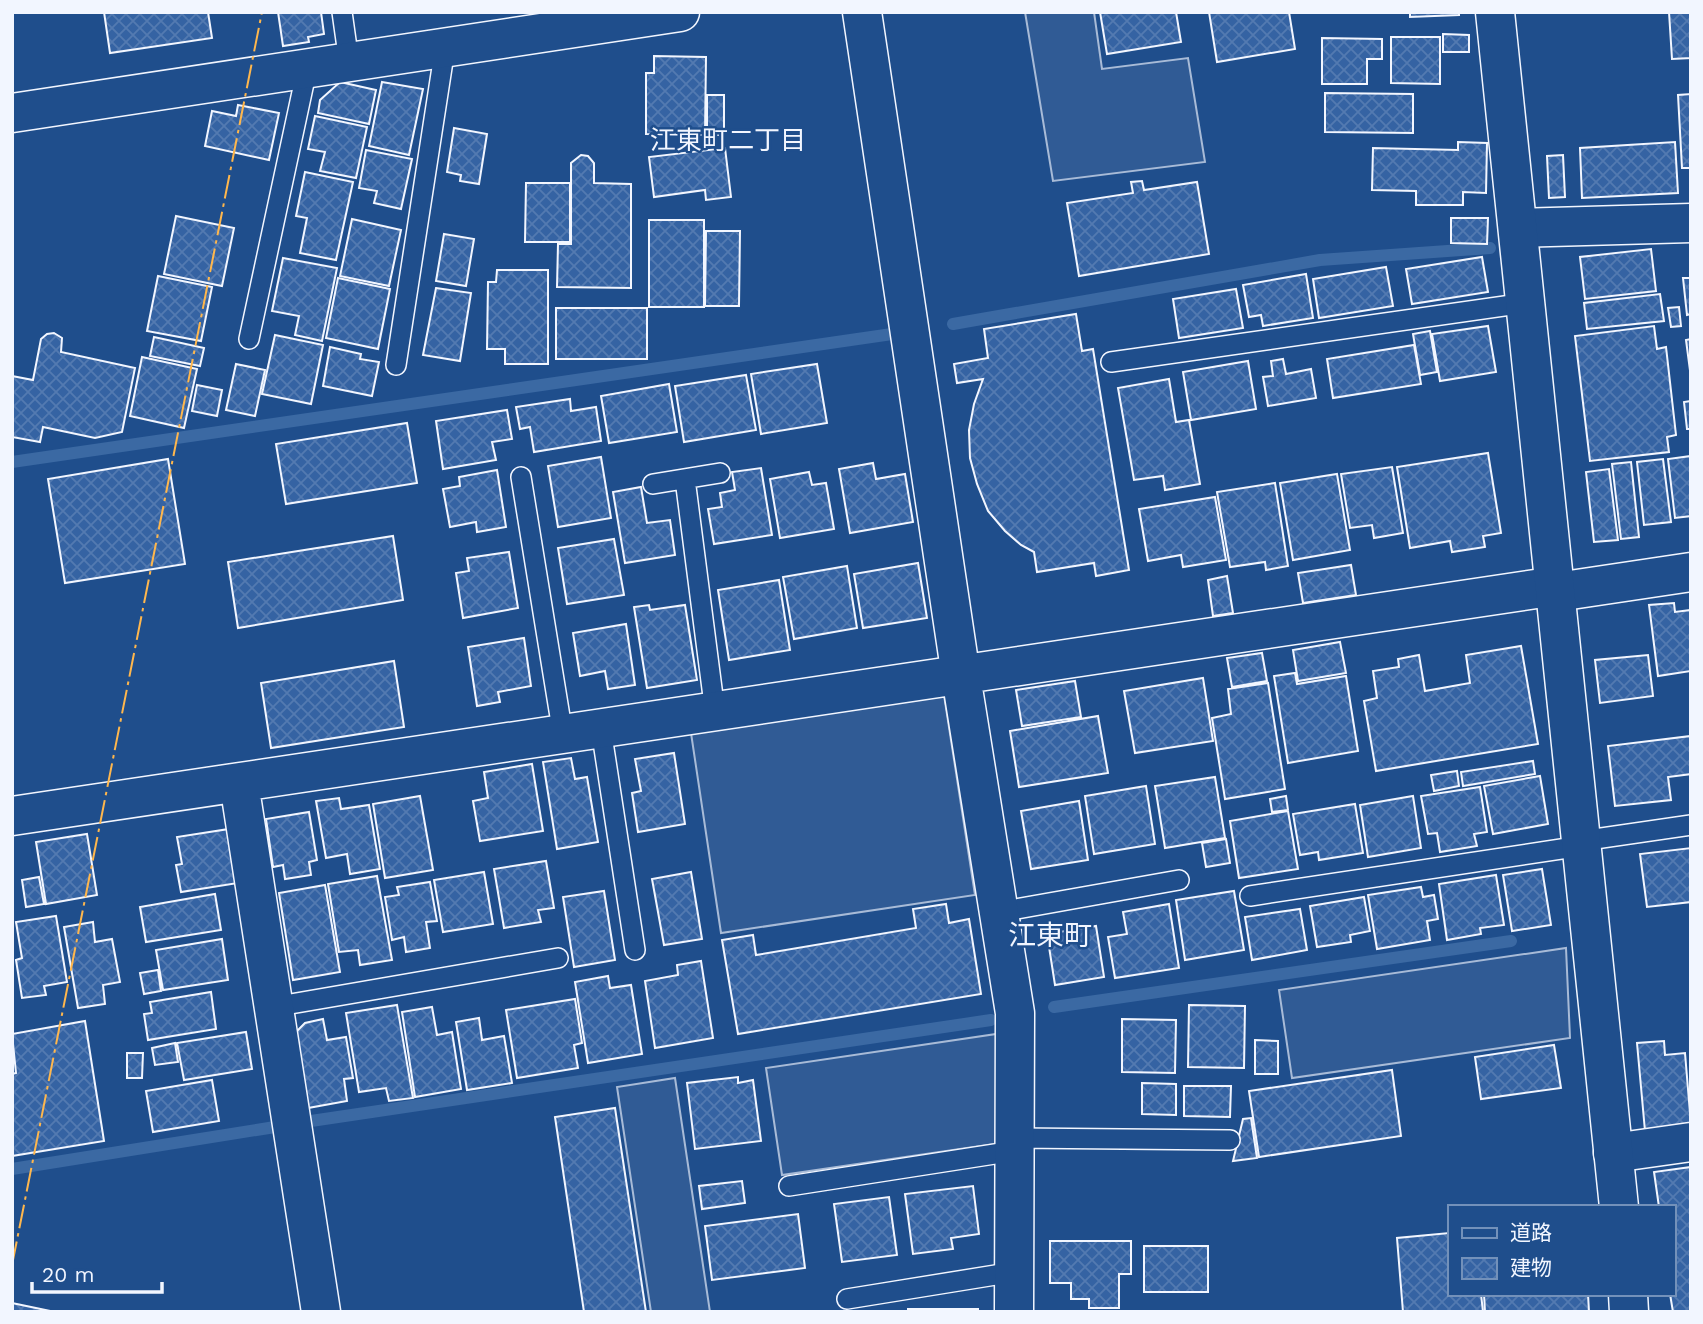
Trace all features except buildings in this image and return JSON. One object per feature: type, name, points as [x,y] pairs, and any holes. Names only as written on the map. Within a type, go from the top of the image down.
[{"type":"street","points":[[12,113],[445,48],[526,24],[680,12]]},
{"type":"street","points":[[862,12],[961,676],[1015,1013],[1014,1312]]},
{"type":"street","points":[[1495,12],[1619,1205]]},
{"type":"street","points":[[1518,228],[1691,223]]},
{"type":"street","points":[[12,816],[1556,589],[1691,572]]},
{"type":"street","points":[[239,783],[321,1312]]},
{"type":"street","points":[[1613,1153],[1691,1142]]},
{"type":"lane","points":[[342,12],[349,62]]},
{"type":"lane","points":[[396,365],[445,48]]},
{"type":"lane","points":[[249,339],[307,69]]},
{"type":"lane","points":[[1111,362],[1526,303]]},
{"type":"lane","points":[[653,484],[720,473]]},
{"type":"lane","points":[[521,477],[563,735]]},
{"type":"lane","points":[[685,479],[715,712]]},
{"type":"lane","points":[[601,729],[635,950]]},
{"type":"lane","points":[[1250,896],[1691,825]]},
{"type":"lane","points":[[999,912],[1180,880]]},
{"type":"lane","points":[[274,1007],[558,958]]},
{"type":"lane","points":[[789,1186],[1014,1144],[1230,1140]]},
{"type":"lane","points":[[847,1299],[1014,1272]]},
{"type":"shaded area","points":[[1025,12],[1094,12],[1102,69],[1188,58],[1205,162],[1053,181]]},
{"type":"shaded area","points":[[944,695],[975,895],[721,933],[691,733]]},
{"type":"shaded area","points":[[1566,948],[1570,1038],[1292,1078],[1279,990]]},
{"type":"shaded area","points":[[1003,1033],[1001,1143],[782,1175],[766,1068]]},
{"type":"shaded area","points":[[675,1078],[710,1312],[651,1312],[617,1087]]},
{"type":"waterway","points":[[953,324],[1320,260],[1490,248]]},
{"type":"waterway","points":[[12,462],[892,334]]},
{"type":"waterway","points":[[1054,1007],[1511,941]]},
{"type":"waterway","points":[[311,1121],[991,1020]]},
{"type":"waterway","points":[[12,1169],[275,1127]]},
{"type":"power","points":[[12,1265],[262,12]]},
{"type":"district","name":"江東町二丁目","points":[[728,140]]},
{"type":"district","name":"江東町","points":[[1050,935]]}]
